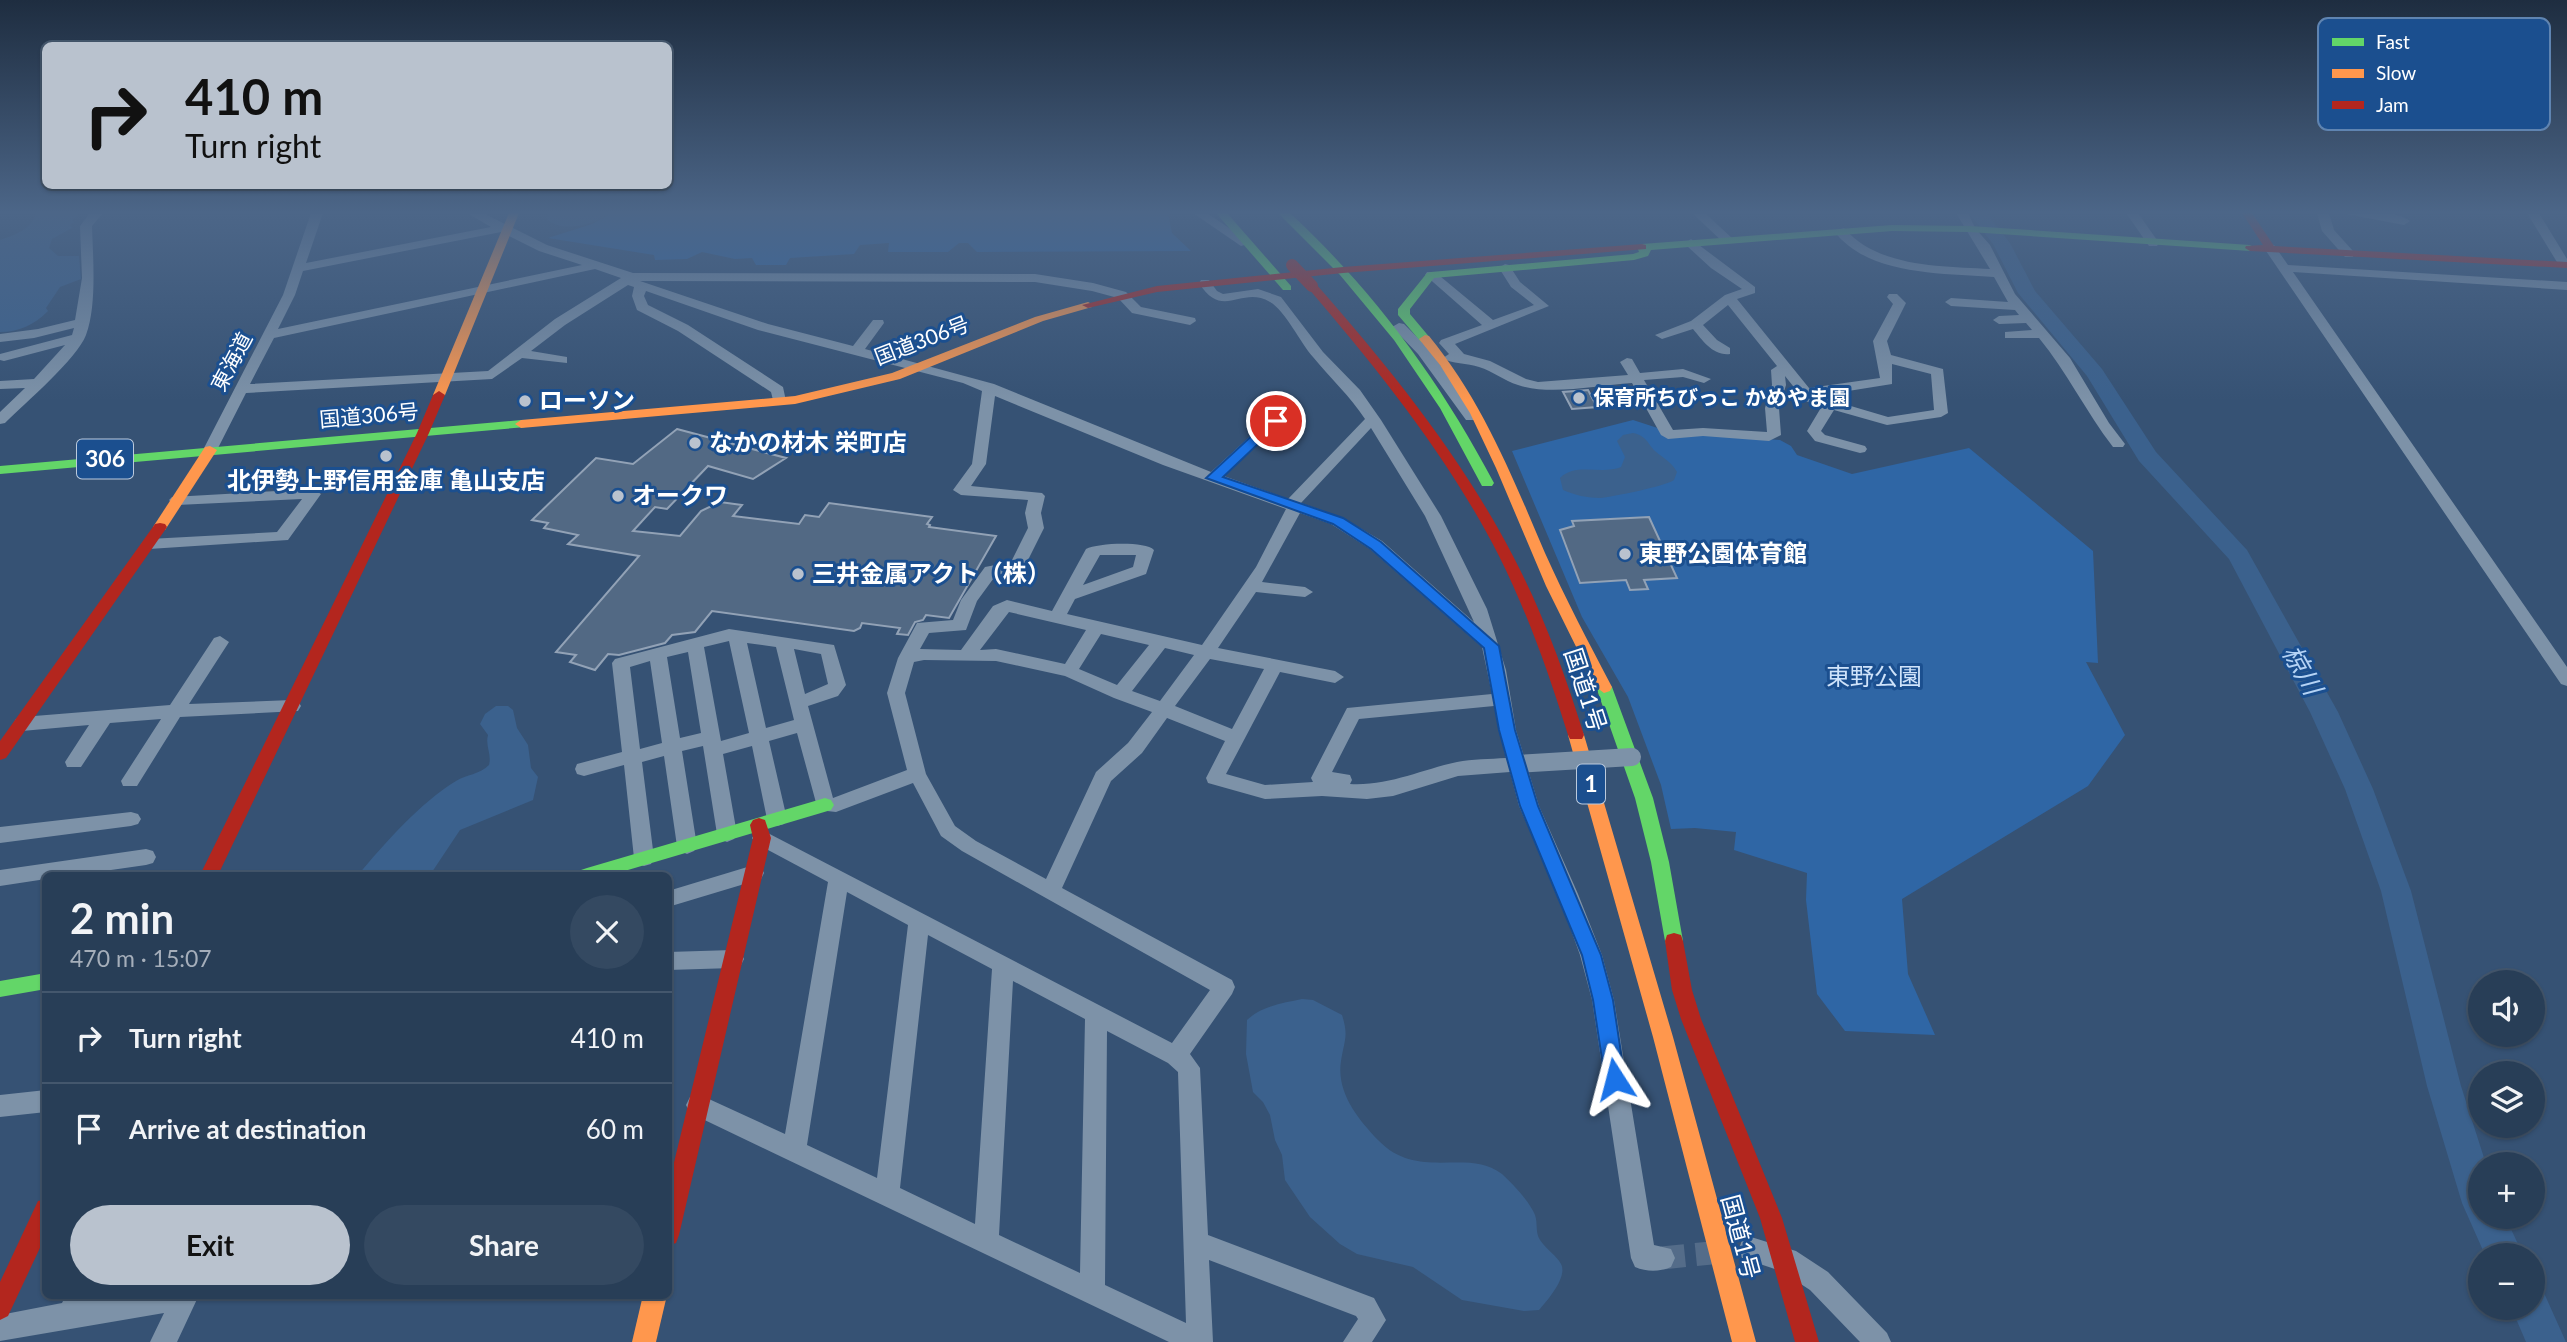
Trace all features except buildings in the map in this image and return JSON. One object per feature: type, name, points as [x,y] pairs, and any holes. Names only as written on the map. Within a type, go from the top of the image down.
[{"type":"main road","points":[[210,872],[423,433],[488,276]]},
{"type":"main road","points":[[1276,276],[1301,304]]},
{"type":"main road","name":"国道306号","points":[[0,470],[779,401],[857,387],[920,368],[1039,319],[1122,295],[1280,276]]},
{"type":"main road","name":"国道1号","points":[[1301,276],[1389,374],[1428,427],[1486,520],[1538,622],[1567,704],[1654,999],[1744,1342]]},
{"type":"main road","points":[[1348,276],[1382,315],[1456,424],[1499,508],[1531,582],[1538,622]]},
{"type":"main road","points":[[1431,276],[1404,309],[1404,315],[1451,358],[1463,390],[1494,449],[1560,604],[1611,700],[1632,757],[1660,862],[1685,999],[1763,1192],[1787,1260],[1807,1342]]},
{"type":"main road","points":[[0,754],[149,544],[210,450]]},
{"type":"main road","points":[[1501,585],[1540,662],[1567,704]]},
{"type":"main road","points":[[613,871],[644,858],[727,834],[766,827],[825,805]]},
{"type":"main road","points":[[672,1218],[766,827]]},
{"type":"main road","points":[[0,989],[42,982]]},
{"type":"main road","points":[[0,1308],[42,1218]]},
{"type":"main road","points":[[644,1342],[654,1299]]},
{"type":"street","points":[[0,420],[39,383],[77,338],[82,323],[88,276]]},
{"type":"street","name":"東海道","points":[[210,450],[270,334],[296,276]]},
{"type":"street","points":[[270,334],[545,276]]},
{"type":"street","points":[[618,276],[752,323],[989,387],[1168,462],[1338,521],[1367,539],[1491,646]]},
{"type":"street","points":[[1432,276],[1492,326]]},
{"type":"street","points":[[1510,276],[1515,284],[1544,306],[1446,343],[1451,358],[1485,364],[1521,382],[1538,386],[1683,373],[1704,380]]},
{"type":"street","points":[[1662,335],[1696,324],[1729,298],[1751,290],[1730,276]]},
{"type":"street","points":[[1998,276],[2017,306],[2065,361],[2103,425],[2118,444]]},
{"type":"street","points":[[2289,276],[2567,680]]},
{"type":"street","points":[[2404,276],[2567,286]]},
{"type":"street","points":[[242,389],[492,375],[560,322],[633,281],[1035,278],[1093,287],[1122,295],[1137,310],[1190,321]]},
{"type":"street","points":[[633,281],[642,307],[683,328],[778,390],[779,401]]},
{"type":"street","points":[[1205,283],[1212,294],[1221,298],[1258,293],[1270,295],[1277,300],[1318,355],[1355,393],[1374,420],[1433,516],[1479,609],[1491,646],[1502,699],[1509,760],[1591,955],[1603,1000],[1644,1258],[1662,1258]]},
{"type":"street","points":[[1806,393],[1887,381],[1880,341],[1900,303],[1893,297]]},
{"type":"street","points":[[1729,298],[1810,398],[1887,421],[1941,413],[1938,372],[1885,358]]},
{"type":"street","points":[[1951,302],[2017,306]]},
{"type":"street","points":[[1382,315],[1404,331],[1423,351],[1494,449]]},
{"type":"street","points":[[1999,320],[2029,319]]},
{"type":"street","points":[[0,338],[34,334],[82,323]]},
{"type":"street","points":[[857,350],[878,323]]},
{"type":"street","points":[[1696,324],[1712,344],[1725,351]]},
{"type":"street","points":[[2010,335],[2042,334]]},
{"type":"street","points":[[5,357],[77,338]]},
{"type":"street","points":[[520,354],[562,360]]},
{"type":"street","points":[[1627,362],[1668,435],[1703,432],[1769,437],[1774,435],[1772,408],[1779,385],[1778,370],[1785,367]]},
{"type":"street","points":[[0,385],[39,383]]},
{"type":"street","points":[[989,387],[979,464],[961,489],[1037,496],[1033,513],[1037,528],[1017,566],[990,571],[969,600],[960,626],[923,627],[906,658],[896,693],[918,774],[948,831],[969,846],[1224,987],[1176,1056]]},
{"type":"street","points":[[1830,405],[1814,431],[1820,438],[1860,449]]},
{"type":"street","points":[[1051,890],[1103,777],[1135,748],[1230,620],[1264,567],[1293,506],[1364,426],[1374,420]]},
{"type":"street","points":[[1213,478],[1276,421]]},
{"type":"street","points":[[149,544],[282,537],[313,494],[177,500]]},
{"type":"street","points":[[1250,586],[1306,592]]},
{"type":"street","points":[[1057,617],[1071,596]]},
{"type":"street","points":[[967,656],[999,610],[1007,606],[1206,652],[1335,677]]},
{"type":"street","points":[[1069,671],[1097,627]]},
{"type":"street","points":[[698,1105],[1199,1342],[1189,1068],[1176,1056],[839,879],[766,827],[759,737],[737,636]]},
{"type":"street","points":[[644,858],[621,663],[737,636],[828,649],[837,685],[832,692],[799,702]]},
{"type":"street","points":[[1121,694],[1161,641]]},
{"type":"street","points":[[130,781],[171,720],[172,712],[220,642]]},
{"type":"street","points":[[783,642],[825,805],[836,805],[918,774]]},
{"type":"street","points":[[695,644],[727,834]]},
{"type":"street","points":[[658,654],[687,846]]},
{"type":"street","points":[[906,658],[924,654],[996,655],[1069,671],[1236,738]]},
{"type":"street","points":[[1275,666],[1215,778],[1265,792],[1393,789],[1458,769],[1509,760]]},
{"type":"street","points":[[1502,699],[1353,713],[1320,778],[1372,782],[1393,779],[1444,762],[1632,757]]},
{"type":"street","points":[[22,724],[105,716],[292,706]]},
{"type":"street","points":[[74,762],[105,716]]},
{"type":"street","points":[[584,769],[672,747],[759,737],[805,724]]},
{"type":"street","points":[[0,835],[131,819]]},
{"type":"street","points":[[0,878],[146,857]]},
{"type":"street","points":[[672,898],[754,873]]},
{"type":"street","points":[[794,1151],[839,879]]},
{"type":"street","points":[[887,1194],[919,922]]},
{"type":"street","points":[[672,961],[733,959]]},
{"type":"street","points":[[986,1242],[1003,965]]},
{"type":"street","points":[[1092,1292],[1096,1016]]},
{"type":"street","points":[[0,1106],[42,1101]]},
{"type":"street","points":[[1196,1243],[1365,1307],[1373,1320],[1356,1342]]},
{"type":"street","points":[[1751,1249],[1787,1260],[1819,1281],[1878,1342]]},
{"type":"street","points":[[0,1328],[75,1305],[149,1299]]},
{"type":"street","points":[[163,1342],[184,1299]]},
{"type":"green space","name":"東野公園","points":[[1633,420],[1673,433],[1780,440],[1791,446],[1797,455],[1852,474],[1969,448],[2093,551],[2098,663],[2086,662],[2125,735],[2088,786],[1902,899],[1908,974],[1935,1035],[1845,1031],[1817,994],[1806,900],[1807,873],[1734,850],[1736,832],[1695,828],[1671,829],[1661,785],[1628,697],[1582,617],[1512,451]]},
{"type":"shaded area","points":[[0,276],[81,276],[81,279],[60,287],[46,308],[48,311],[37,320],[20,329],[0,332]]},
{"type":"shaded area","points":[[1633,433],[1644,438],[1672,465],[1677,472],[1674,480],[1650,488],[1600,498],[1563,490],[1560,478],[1566,473],[1621,467],[1625,457],[1617,441],[1623,435]]},
{"type":"shaded area","points":[[496,706],[508,706],[513,710],[517,728],[528,745],[531,768],[538,777],[533,800],[460,830],[432,872],[361,872],[429,800],[456,781],[489,765],[488,735],[480,724],[485,714]]},
{"type":"shaded area","points":[[1302,999],[1313,1000],[1342,1015],[1346,1034],[1340,1072],[1345,1094],[1356,1114],[1378,1140],[1393,1152],[1409,1159],[1474,1163],[1489,1167],[1502,1174],[1525,1199],[1535,1215],[1540,1240],[1559,1261],[1562,1269],[1556,1288],[1539,1310],[1524,1311],[1462,1300],[1413,1267],[1357,1254],[1340,1244],[1310,1217],[1285,1180],[1282,1155],[1275,1140],[1270,1115],[1253,1092],[1246,1054],[1247,1020],[1266,1008]]},
{"type":"waterway","name":"椋川","points":[[2018,276],[2027,293],[2095,373],[2147,456],[2239,555],[2324,712],[2359,789],[2396,891],[2444,1086],[2468,1164]]},
{"type":"waterway","name":"椋川","points":[[2492,1229],[2498,1243]]},
{"type":"waterway","name":"椋川","points":[[2536,1320],[2546,1342]]},
{"type":"tunnel","points":[[1662,1258],[1721,1252]]},
{"type":"traffic: fast","points":[[1276,276],[1287,288]]},
{"type":"traffic: fast","points":[[1346,276],[1423,372],[1487,483]]},
{"type":"traffic: fast","points":[[1425,339],[1404,315],[1404,309],[1431,276]]},
{"type":"traffic: fast","points":[[0,470],[521,424]]},
{"type":"traffic: fast","points":[[1604,687],[1644,798],[1660,862],[1674,941]]},
{"type":"traffic: fast","points":[[597,872],[825,805]]},
{"type":"traffic: fast","points":[[0,989],[42,982]]},
{"type":"traffic: slow","points":[[439,395],[488,276]]},
{"type":"traffic: slow","points":[[521,424],[795,400],[896,376],[1039,319],[1088,305]]},
{"type":"traffic: slow","points":[[1425,339],[1461,387],[1490,440],[1538,552],[1604,687]]},
{"type":"traffic: slow","points":[[160,527],[210,450]]},
{"type":"traffic: slow","points":[[1576,735],[1663,1037],[1744,1342]]},
{"type":"traffic: slow","points":[[644,1342],[654,1299]]},
{"type":"traffic: jam","points":[[1088,305],[1157,289],[1288,276]]},
{"type":"traffic: jam","points":[[1302,276],[1312,286]]},
{"type":"traffic: jam","points":[[1312,286],[1374,359],[1432,435],[1484,515],[1507,557],[1534,617],[1576,735]]},
{"type":"traffic: jam","points":[[210,872],[439,395]]},
{"type":"traffic: jam","points":[[0,754],[160,527]]},
{"type":"traffic: jam","points":[[672,1218],[762,838],[759,825]]},
{"type":"traffic: jam","points":[[1674,941],[1682,990],[1691,1019],[1771,1218],[1807,1342]]},
{"type":"traffic: jam","points":[[0,1308],[42,1218]]},
{"type":"place","name":"保育所ちびっこ かめやま園","points":[[1579,398]]},
{"type":"place","name":"ローソン","points":[[525,401]]},
{"type":"place","name":"なかの材木 栄町店","points":[[695,443]]},
{"type":"place","name":"北伊勢上野信用金庫 亀山支店","points":[[386,456]]},
{"type":"place","name":"オークワ","points":[[618,496]]},
{"type":"place","name":"東野公園体育館","points":[[1625,554]]},
{"type":"place","name":"三井金属アクト（株）","points":[[798,574]]},
{"type":"route","points":[[1276,421],[1213,478],[1338,521],[1352,529],[1376,545],[1491,646],[1507,730],[1529,806],[1568,894],[1591,955],[1603,1000],[1615,1079]]}]
